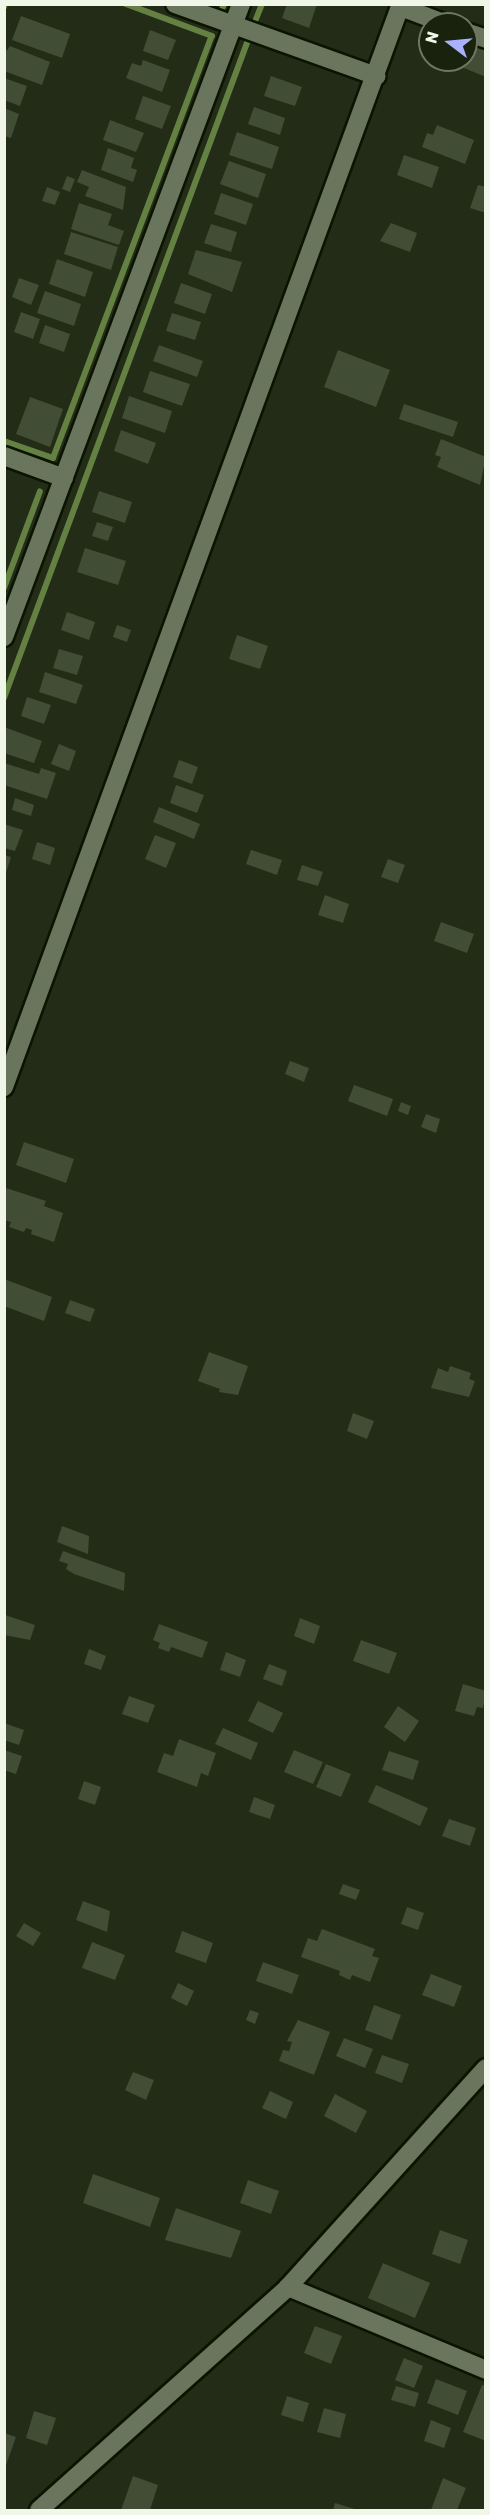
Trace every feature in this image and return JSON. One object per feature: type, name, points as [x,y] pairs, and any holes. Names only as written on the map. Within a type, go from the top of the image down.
[{"type":"street","points":[[175,4],[376,76]]},
{"type":"street","points":[[4,638],[241,4]]},
{"type":"street","points":[[4,1087],[401,6],[418,13]]},
{"type":"street","points":[[4,456],[64,478]]},
{"type":"street","points":[[39,2511],[288,2288],[486,2068]]},
{"type":"street","points":[[288,2288],[486,2370]]},
{"type":"building","points":[[287,4],[317,4],[309,28],[282,18]]},
{"type":"building","points":[[21,16],[70,34],[62,58],[12,40]]},
{"type":"building","points":[[150,30],[176,40],[168,60],[143,51]]},
{"type":"building","points":[[10,46],[50,62],[42,85],[4,71],[4,54]]},
{"type":"building","points":[[478,47],[486,50],[486,77],[474,72],[478,72]]},
{"type":"building","points":[[143,60],[170,70],[162,92],[126,78],[132,63],[141,66]]},
{"type":"building","points":[[271,76],[302,87],[295,106],[264,96]]},
{"type":"building","points":[[4,78],[27,86],[20,106],[4,100]]},
{"type":"building","points":[[143,96],[171,106],[162,129],[135,119]]},
{"type":"building","points":[[254,107],[285,118],[280,135],[248,124]]},
{"type":"building","points":[[4,108],[19,114],[11,138],[4,136]]},
{"type":"building","points":[[110,120],[144,133],[136,152],[103,140]]},
{"type":"building","points":[[437,125],[474,140],[465,164],[422,147],[427,133],[433,135]]},
{"type":"building","points":[[237,132],[279,147],[272,169],[229,155]]},
{"type":"building","points":[[108,148],[134,158],[131,168],[137,170],[133,182],[101,170]]},
{"type":"building","points":[[404,155],[439,167],[432,188],[397,175]]},
{"type":"building","points":[[229,161],[266,174],[258,198],[220,184]]},
{"type":"building","points":[[82,170],[126,187],[123,210],[85,196],[89,187],[77,182]]},
{"type":"building","points":[[67,176],[75,179],[70,192],[62,189]]},
{"type":"building","points":[[478,185],[486,187],[486,213],[470,208]]},
{"type":"building","points":[[47,187],[60,192],[55,205],[42,201]]},
{"type":"building","points":[[221,193],[253,204],[246,225],[214,214]]},
{"type":"building","points":[[79,203],[112,214],[108,225],[124,231],[119,245],[71,229]]},
{"type":"building","points":[[391,223],[417,233],[410,252],[380,241]]},
{"type":"building","points":[[211,224],[237,232],[231,252],[204,243]]},
{"type":"building","points":[[71,232],[118,247],[111,270],[64,254]]},
{"type":"building","points":[[196,250],[242,262],[232,292],[188,274]]},
{"type":"building","points":[[57,259],[93,272],[85,297],[49,284]]},
{"type":"building","points":[[19,278],[39,285],[31,305],[12,297]]},
{"type":"building","points":[[181,283],[212,294],[205,314],[174,303]]},
{"type":"building","points":[[45,291],[81,304],[74,326],[37,313]]},
{"type":"building","points":[[21,312],[40,319],[33,339],[14,332]]},
{"type":"building","points":[[172,313],[201,322],[195,340],[166,331]]},
{"type":"building","points":[[45,325],[70,334],[64,352],[39,343]]},
{"type":"building","points":[[159,345],[203,361],[197,377],[153,361]]},
{"type":"building","points":[[338,350],[390,370],[376,407],[324,387]]},
{"type":"building","points":[[150,371],[190,384],[182,406],[143,392]]},
{"type":"building","points":[[129,396],[172,411],[165,433],[122,418]]},
{"type":"building","points":[[30,397],[63,409],[50,447],[16,434]]},
{"type":"building","points":[[404,404],[458,422],[453,437],[399,419]]},
{"type":"building","points":[[121,430],[156,443],[148,464],[114,451]]},
{"type":"building","points":[[441,439],[486,457],[480,485],[437,467],[441,457],[435,455]]},
{"type":"building","points":[[99,491],[132,502],[125,523],[92,512]]},
{"type":"building","points":[[97,522],[113,527],[108,541],[92,536]]},
{"type":"building","points":[[85,548],[126,561],[118,585],[77,572]]},
{"type":"building","points":[[67,612],[95,622],[89,640],[61,630]]},
{"type":"building","points":[[117,625],[131,630],[127,642],[113,637]]},
{"type":"building","points":[[237,635],[268,646],[260,669],[229,659]]},
{"type":"building","points":[[59,649],[83,656],[77,675],[53,668]]},
{"type":"building","points":[[45,672],[83,685],[76,704],[39,692]]},
{"type":"building","points":[[27,697],[51,705],[44,724],[21,716]]},
{"type":"building","points":[[4,727],[42,741],[34,763],[4,753]]},
{"type":"building","points":[[59,744],[76,751],[69,771],[51,764]]},
{"type":"building","points":[[179,760],[198,767],[192,784],[173,777]]},
{"type":"building","points":[[4,763],[39,774],[41,768],[56,773],[47,799],[4,785]]},
{"type":"building","points":[[176,785],[204,795],[197,813],[170,803]]},
{"type":"building","points":[[15,798],[34,805],[31,816],[12,810]]},
{"type":"building","points":[[159,807],[200,824],[194,839],[153,822]]},
{"type":"building","points":[[4,824],[23,830],[15,851],[4,848]]},
{"type":"building","points":[[155,835],[176,843],[166,868],[145,859]]},
{"type":"building","points":[[37,842],[55,848],[50,865],[32,859]]},
{"type":"building","points":[[251,850],[282,860],[277,875],[246,864]]},
{"type":"building","points":[[4,855],[11,857],[5,876],[4,876]]},
{"type":"building","points":[[388,859],[405,865],[398,883],[381,877]]},
{"type":"building","points":[[302,865],[323,872],[318,886],[297,880]]},
{"type":"building","points":[[325,895],[349,904],[343,923],[318,915]]},
{"type":"building","points":[[441,922],[474,934],[467,953],[434,941]]},
{"type":"building","points":[[290,1061],[309,1068],[304,1082],[285,1074]]},
{"type":"building","points":[[354,1085],[393,1099],[387,1116],[348,1101]]},
{"type":"building","points":[[401,1102],[411,1106],[408,1115],[398,1111]]},
{"type":"building","points":[[426,1114],[440,1119],[436,1133],[421,1127]]},
{"type":"building","points":[[24,1142],[74,1159],[66,1183],[16,1165]]},
{"type":"building","points":[[6,1188],[46,1201],[44,1206],[63,1213],[54,1242],[31,1234],[32,1230],[26,1228],[24,1232],[9,1227],[11,1222],[4,1220]]},
{"type":"building","points":[[4,1279],[52,1297],[44,1321],[4,1306]]},
{"type":"building","points":[[70,1300],[95,1309],[90,1322],[65,1313]]},
{"type":"building","points":[[209,1352],[248,1366],[238,1395],[219,1392],[220,1389],[198,1381]]},
{"type":"building","points":[[450,1366],[471,1373],[469,1379],[475,1381],[469,1397],[431,1388],[438,1368],[448,1372]]},
{"type":"building","points":[[353,1413],[374,1421],[367,1439],[347,1431]]},
{"type":"building","points":[[62,1526],[89,1536],[88,1554],[57,1542]]},
{"type":"building","points":[[63,1551],[125,1573],[124,1591],[74,1574],[66,1569],[68,1564],[59,1561]]},
{"type":"building","points":[[5,1615],[35,1625],[30,1640],[4,1635]]},
{"type":"building","points":[[300,1618],[320,1626],[314,1644],[294,1636]]},
{"type":"building","points":[[159,1624],[208,1642],[202,1658],[171,1647],[169,1652],[158,1648],[160,1643],[153,1640]]},
{"type":"building","points":[[361,1640],[397,1653],[389,1674],[353,1661]]},
{"type":"building","points":[[89,1649],[106,1656],[101,1670],[84,1664]]},
{"type":"building","points":[[226,1652],[246,1660],[240,1677],[220,1670]]},
{"type":"building","points":[[269,1664],[287,1671],[282,1686],[263,1679]]},
{"type":"building","points":[[463,1684],[486,1691],[483,1708],[477,1707],[474,1716],[455,1711]]},
{"type":"building","points":[[129,1696],[155,1705],[148,1723],[122,1714]]},
{"type":"building","points":[[258,1701],[283,1713],[273,1733],[248,1721]]},
{"type":"building","points":[[398,1706],[419,1721],[405,1742],[384,1727]]},
{"type":"building","points":[[4,1723],[24,1730],[19,1745],[4,1740]]},
{"type":"building","points":[[223,1728],[258,1743],[251,1760],[215,1744]]},
{"type":"building","points":[[179,1739],[216,1753],[208,1776],[201,1773],[197,1787],[157,1772],[164,1753],[173,1756]]},
{"type":"building","points":[[4,1750],[22,1756],[16,1774],[4,1770]]},
{"type":"building","points":[[294,1750],[323,1762],[313,1784],[284,1772]]},
{"type":"building","points":[[389,1751],[419,1761],[413,1780],[382,1770]]},
{"type":"building","points":[[326,1764],[351,1774],[341,1797],[316,1787]]},
{"type":"building","points":[[84,1781],[101,1787],[95,1805],[78,1799]]},
{"type":"building","points":[[376,1785],[428,1808],[420,1826],[368,1802]]},
{"type":"building","points":[[254,1797],[275,1805],[270,1819],[249,1812]]},
{"type":"building","points":[[449,1819],[476,1828],[470,1846],[442,1836]]},
{"type":"building","points":[[343,1884],[360,1890],[356,1900],[339,1894]]},
{"type":"building","points":[[83,1901],[110,1911],[107,1932],[76,1920]]},
{"type":"building","points":[[407,1907],[424,1913],[418,1930],[401,1924]]},
{"type":"building","points":[[24,1923],[41,1933],[33,1946],[16,1936]]},
{"type":"building","points":[[322,1929],[375,1949],[372,1956],[379,1958],[370,1982],[352,1975],[350,1980],[339,1975],[340,1971],[301,1957],[308,1938],[317,1941]]},
{"type":"building","points":[[182,1931],[213,1943],[206,1963],[175,1952]]},
{"type":"building","points":[[92,1942],[125,1955],[115,1980],[82,1968]]},
{"type":"building","points":[[263,1962],[299,1975],[292,1994],[256,1981]]},
{"type":"building","points":[[431,1974],[462,1986],[454,2007],[422,1995]]},
{"type":"building","points":[[178,1983],[194,1991],[187,2006],[171,1998]]},
{"type":"building","points":[[374,2005],[401,2015],[392,2040],[365,2030]]},
{"type":"building","points":[[250,2010],[259,2013],[255,2024],[246,2020]]},
{"type":"building","points":[[298,2020],[330,2032],[314,2075],[279,2061],[283,2050],[289,2051],[292,2042],[287,2041]]},
{"type":"building","points":[[344,2038],[373,2049],[365,2068],[336,2056]]},
{"type":"building","points":[[382,2055],[409,2064],[402,2083],[375,2073]]},
{"type":"building","points":[[133,2072],[154,2080],[146,2100],[125,2090]]},
{"type":"building","points":[[270,2091],[293,2102],[286,2119],[262,2108]]},
{"type":"building","points":[[335,2094],[367,2111],[356,2133],[324,2116]]},
{"type":"building","points":[[93,2174],[160,2198],[150,2227],[83,2203]]},
{"type":"building","points":[[248,2180],[279,2191],[271,2214],[240,2203]]},
{"type":"building","points":[[176,2208],[241,2231],[231,2258],[165,2240]]},
{"type":"building","points":[[440,2230],[468,2240],[460,2264],[432,2254]]},
{"type":"building","points":[[383,2263],[430,2283],[415,2318],[368,2298]]},
{"type":"building","points":[[315,2326],[342,2336],[331,2364],[304,2353]]},
{"type":"building","points":[[404,2358],[423,2366],[414,2388],[395,2380]]},
{"type":"building","points":[[436,2379],[467,2391],[458,2415],[427,2403]]},
{"type":"building","points":[[482,2385],[486,2386],[486,2441],[463,2432]]},
{"type":"building","points":[[396,2386],[419,2393],[415,2407],[391,2400]]},
{"type":"building","points":[[287,2396],[309,2403],[303,2422],[281,2415]]},
{"type":"building","points":[[324,2408],[346,2414],[340,2438],[317,2432]]},
{"type":"building","points":[[34,2411],[56,2418],[47,2445],[26,2438]]},
{"type":"building","points":[[431,2420],[451,2428],[444,2448],[424,2441]]},
{"type":"building","points":[[4,2433],[16,2437],[5,2468],[4,2468]]},
{"type":"building","points":[[133,2476],[158,2485],[150,2510],[121,2510]]},
{"type":"building","points":[[443,2478],[466,2488],[457,2510],[431,2510]]},
{"type":"building","points":[[335,2503],[358,2510],[333,2510]]},
{"type":"waterway","points":[[4,441],[53,458],[212,36],[126,4]]},
{"type":"waterway","points":[[222,9],[224,4]]},
{"type":"waterway","points":[[256,19],[262,4]]},
{"type":"waterway","points":[[4,698],[247,43]]},
{"type":"waterway","points":[[4,588],[40,491]]}]
